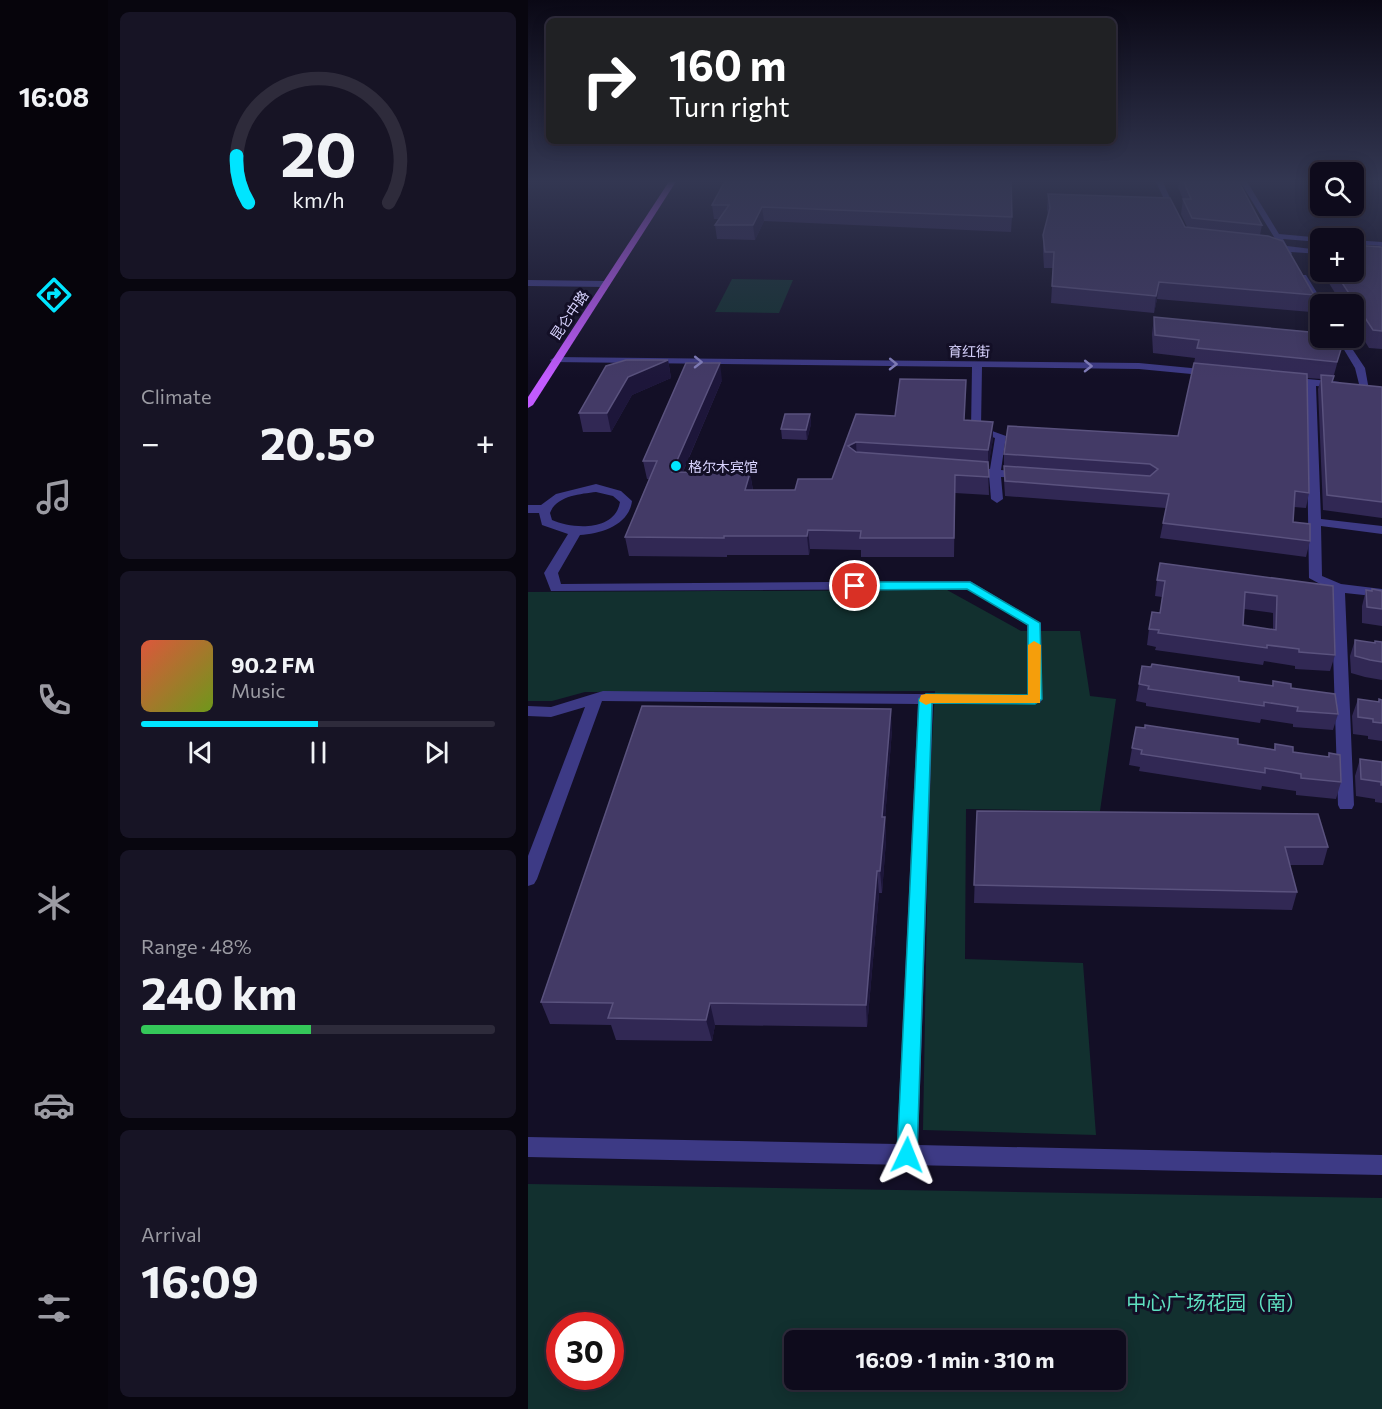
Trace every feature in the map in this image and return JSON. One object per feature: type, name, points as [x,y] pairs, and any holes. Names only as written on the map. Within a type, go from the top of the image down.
[{"type":"main road","name":"昆仑中路","points":[[528,405],[631,246]]},
{"type":"street","points":[[1283,246],[1291,258]]},
{"type":"street","points":[[1263,247],[1310,251]]},
{"type":"street","points":[[1297,268],[1314,294]]},
{"type":"street","points":[[528,283],[606,284]]},
{"type":"street","points":[[1276,379],[1369,388],[1347,348]]},
{"type":"street","name":"育红街","points":[[555,360],[1139,366],[1219,374]]},
{"type":"street","points":[[977,364],[976,429],[1001,436],[994,473],[997,499]]},
{"type":"street","points":[[1311,383],[1317,578],[1338,588],[1382,593]]},
{"type":"street","points":[[960,471],[1030,476]]},
{"type":"street","points":[[528,509],[544,509],[559,497],[583,489],[609,490],[626,499],[628,506],[616,521],[575,532],[562,531],[546,522],[543,516],[544,509]]},
{"type":"street","points":[[1315,522],[1382,530]]},
{"type":"street","points":[[528,711],[551,712],[603,696],[1035,699],[1034,623],[970,585],[556,588],[551,573],[575,532]]},
{"type":"street","points":[[1338,588],[1346,805]]},
{"type":"street","points":[[528,879],[596,698]]},
{"type":"street","points":[[907,1155],[926,699]]},
{"type":"street","points":[[528,1147],[1382,1165]]},
{"type":"green space","points":[[732,279],[793,280],[779,313],[715,312]]},
{"type":"green space","points":[[947,590],[1021,631],[1080,631],[1090,696],[1116,699],[1100,811],[966,809],[965,959],[1083,963],[1096,1135],[923,1130],[929,790],[935,691],[585,692],[552,701],[528,701],[528,592]]},
{"type":"green space","name":"中心广场花园（南）","points":[[528,1184],[1382,1198],[1382,1409],[528,1409]]},
{"type":"building","points":[[1044,246],[1286,246],[1313,294],[1159,282],[1156,296],[1052,286],[1054,252],[1045,252]]},
{"type":"building","points":[[1364,246],[1382,247],[1382,331],[1373,330],[1364,316],[1364,294],[1349,294],[1342,282],[1364,282]]},
{"type":"building","points":[[1154,317],[1310,332],[1310,348],[1341,348],[1337,362],[1197,348],[1199,340],[1155,335]]},
{"type":"building","points":[[626,360],[668,360],[628,377],[607,413],[579,413],[606,366]]},
{"type":"building","points":[[686,363],[720,363],[672,472],[750,473],[745,490],[795,490],[798,479],[832,479],[856,414],[895,416],[900,379],[966,380],[964,420],[993,422],[988,450],[856,442],[848,446],[856,452],[988,462],[989,477],[955,475],[954,538],[860,538],[861,531],[808,530],[807,536],[625,537],[657,461],[643,461]]},
{"type":"building","points":[[1194,363],[1307,374],[1309,493],[1295,491],[1293,522],[1310,524],[1310,541],[1163,523],[1169,494],[1005,481],[1004,466],[1150,476],[1158,469],[1150,464],[1004,454],[1008,426],[1178,436]]},
{"type":"building","points":[[1321,375],[1334,376],[1332,382],[1382,387],[1382,502],[1327,495]]},
{"type":"building","points":[[785,414],[810,414],[806,430],[781,429]]},
{"type":"building","points":[[1160,563],[1333,586],[1335,655],[1158,633],[1159,630],[1149,629],[1152,612],[1160,613],[1165,581],[1157,580]],"holes":[[[1245,592],[1277,596],[1276,630],[1243,625]]]},
{"type":"building","points":[[1372,589],[1382,591],[1382,609],[1367,607],[1366,590],[1372,591]]},
{"type":"building","points":[[1355,640],[1382,642],[1382,662],[1355,656]]},
{"type":"building","points":[[1152,664],[1239,677],[1239,681],[1273,686],[1273,681],[1291,684],[1291,688],[1335,694],[1338,714],[1297,711],[1298,707],[1264,702],[1264,706],[1148,689],[1149,686],[1139,684],[1142,666],[1151,667]]},
{"type":"building","points":[[1358,699],[1379,702],[1379,699],[1382,700],[1382,723],[1358,717]]},
{"type":"building","points":[[642,706],[891,709],[882,817],[885,817],[880,871],[877,871],[866,1005],[710,1003],[706,1020],[608,1018],[613,1003],[541,1002]]},
{"type":"building","points":[[1145,725],[1238,739],[1238,744],[1275,750],[1275,744],[1293,747],[1293,752],[1329,757],[1329,753],[1340,755],[1341,782],[1301,778],[1301,774],[1265,768],[1265,773],[1141,754],[1142,750],[1132,748],[1136,727],[1145,728]]},
{"type":"building","points":[[1360,759],[1382,762],[1382,785],[1381,782],[1361,779]]},
{"type":"building","points":[[977,811],[1318,814],[1328,847],[1285,847],[1297,892],[974,885]]},
{"type":"slow traffic","points":[[926,701],[926,699],[1035,699],[1034,645]]},
{"type":"place","name":"格尔木宾馆","points":[[676,466]]},
{"type":"route","points":[[855,586],[970,585],[1034,623],[1035,699],[926,699],[907,1155]]}]
